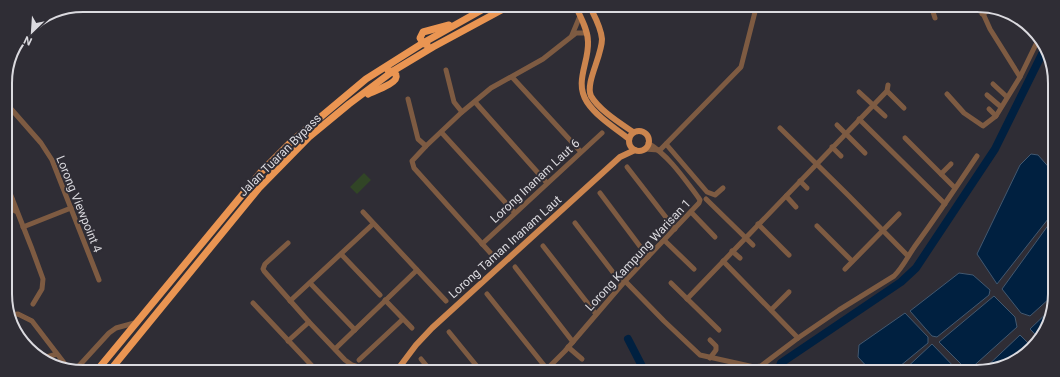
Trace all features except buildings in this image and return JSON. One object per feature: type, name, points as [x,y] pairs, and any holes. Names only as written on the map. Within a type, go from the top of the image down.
[{"type":"highway","points":[[433,47],[423,43],[420,38],[424,32],[456,24],[478,12]]},
{"type":"highway","points":[[366,79],[389,70],[393,71],[433,47],[498,12]]},
{"type":"highway","name":"Jalan Tuaran Bypass","points":[[102,365],[270,163],[310,125],[366,79],[423,43]]},
{"type":"highway","name":"Jalan Tuaran Bypass","points":[[114,365],[259,188],[309,138],[349,104],[393,82],[397,75],[393,71]]},
{"type":"main road","points":[[578,12],[587,33],[588,44],[581,84],[584,96],[595,111],[629,141],[635,150],[644,149],[648,143],[648,137],[639,131],[633,132],[614,119],[595,101],[590,92],[590,83],[599,56],[602,41],[599,24],[593,12]]},
{"type":"main road","points":[[620,157],[633,132]]},
{"type":"main road","name":"Lorong Taman Inanam Laut","points":[[401,365],[416,345],[432,328],[620,157],[635,150]]},
{"type":"street","points":[[644,149],[660,150],[741,67],[755,12]]},
{"type":"street","points":[[933,12],[935,18]]},
{"type":"street","points":[[983,13],[996,38],[1020,77]]},
{"type":"street","points":[[572,35],[580,16]]},
{"type":"street","points":[[494,257],[414,168],[412,161],[462,112],[491,88],[543,59],[572,35],[579,32],[587,33]]},
{"type":"street","points":[[947,94],[964,113],[981,125],[985,126],[996,116],[1020,77],[1036,44]]},
{"type":"street","points":[[446,70],[454,102],[462,112]]},
{"type":"street","points":[[512,77],[581,152]]},
{"type":"street","points":[[993,84],[1007,97]]},
{"type":"street","points":[[687,298],[860,119],[888,88],[904,108]]},
{"type":"street","points":[[859,92],[885,116]]},
{"type":"street","points":[[988,95],[1001,107]]},
{"type":"street","points":[[408,99],[416,135],[418,139],[426,146]]},
{"type":"street","points":[[475,102],[547,183]]},
{"type":"street","points":[[989,109],[996,116]]},
{"type":"street","name":"Lorong Viewpoint 4","points":[[12,110],[49,154],[57,169],[98,280]]},
{"type":"street","points":[[860,119],[945,204]]},
{"type":"street","points":[[837,125],[865,153]]},
{"type":"street","points":[[780,128],[817,163],[908,256]]},
{"type":"street","points":[[442,133],[515,213]]},
{"type":"street","name":"Lorong Inanam Laut 6","points":[[482,244],[602,133]]},
{"type":"street","points":[[905,138],[955,188]]},
{"type":"street","name":"Lorong Kampung Warisan 1","points":[[551,365],[573,342],[624,283],[698,205],[700,200],[683,177],[660,150],[648,143]]},
{"type":"street","points":[[666,144],[707,192],[715,195],[723,188]]},
{"type":"street","points":[[832,148],[841,156]]},
{"type":"street","points":[[762,365],[839,310],[894,276],[901,269],[908,256],[977,156]]},
{"type":"street","points":[[941,174],[951,164]]},
{"type":"street","points":[[627,167],[675,228]]},
{"type":"street","points":[[800,181],[807,188]]},
{"type":"street","points":[[600,193],[648,257]]},
{"type":"street","points":[[786,196],[796,207]]},
{"type":"street","points":[[12,199],[43,279],[42,289],[33,304]]},
{"type":"street","points":[[706,199],[753,245]]},
{"type":"street","points":[[12,208],[18,213]]},
{"type":"street","points":[[23,227],[71,208]]},
{"type":"street","points":[[772,209],[778,214]]},
{"type":"street","points":[[363,212],[446,301]]},
{"type":"street","points":[[691,212],[715,236]]},
{"type":"street","points":[[845,268],[884,231],[899,214]]},
{"type":"street","points":[[575,223],[624,283],[697,353],[710,358],[746,365]]},
{"type":"street","points":[[290,301],[374,224]]},
{"type":"street","points":[[758,224],[789,255]]},
{"type":"street","points":[[817,226],[852,261]]},
{"type":"street","points":[[664,240],[694,269]]},
{"type":"street","points":[[288,243],[264,266],[264,271],[348,363],[354,365]]},
{"type":"street","points":[[543,246],[596,314]]},
{"type":"street","points":[[732,251],[740,258]]},
{"type":"street","points":[[341,254],[380,295]]},
{"type":"street","points":[[723,261],[798,338]]},
{"type":"street","points":[[515,268],[573,342]]},
{"type":"street","points":[[335,349],[417,270]]},
{"type":"street","points":[[707,278],[712,282]]},
{"type":"street","points":[[310,283],[354,330]]},
{"type":"street","points":[[670,283],[719,330]]},
{"type":"street","points":[[771,310],[789,292]]},
{"type":"street","points":[[487,294],[542,365]]},
{"type":"street","points":[[385,300],[412,328]]},
{"type":"street","points":[[253,303],[311,365]]},
{"type":"street","points":[[15,314],[18,314],[32,321],[64,362]]},
{"type":"street","points":[[359,360],[403,319]]},
{"type":"street","points":[[80,365],[109,333],[116,328],[138,322]]},
{"type":"street","points":[[288,341],[309,322]]},
{"type":"street","points":[[449,332],[476,365]]},
{"type":"street","points":[[710,340],[716,346],[716,350],[710,358]]},
{"type":"street","points":[[568,347],[582,359]]},
{"type":"street","points":[[48,356],[56,354]]},
{"type":"street","points":[[421,359],[426,365]]},
{"type":"green space","points":[[364,173],[371,180],[357,194],[350,187]]},
{"type":"water","points":[[1031,154],[1038,155],[1048,166],[1048,219],[997,284],[977,254],[1020,165]]},
{"type":"water","points":[[1048,226],[1047,300],[1030,316],[1021,313],[1002,289]]},
{"type":"water","points":[[959,273],[973,275],[990,290],[989,295],[937,337],[932,336],[910,311]]},
{"type":"water","points":[[994,296],[1015,317],[1017,327],[975,365],[962,365],[939,342]]},
{"type":"water","points":[[905,313],[928,337],[928,343],[901,365],[865,365],[858,357],[859,345]]},
{"type":"water","points":[[1045,314],[1041,326],[1036,334],[1030,329]]},
{"type":"water","points":[[1020,335],[1028,343],[1013,356],[996,363],[990,364]]},
{"type":"water","points":[[932,344],[952,365],[910,365]]},
{"type":"waterway","points":[[780,365],[781,363],[901,282],[916,268],[995,149],[1042,54]]},
{"type":"waterway","points":[[628,339],[641,365]]}]
